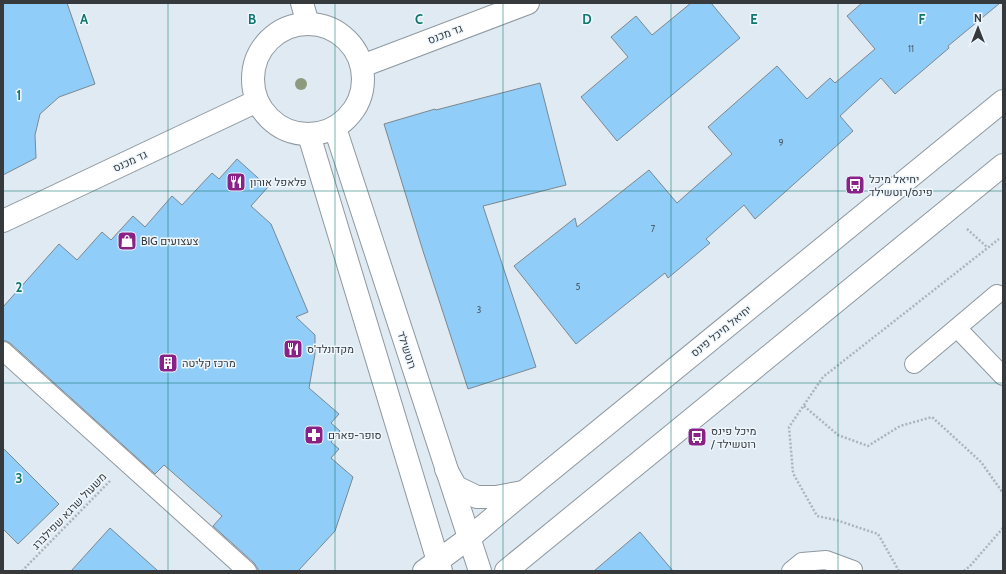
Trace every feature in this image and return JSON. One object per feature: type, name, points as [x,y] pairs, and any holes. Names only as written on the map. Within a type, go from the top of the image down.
[{"type":"street","points":[[302,3],[308,24]]},
{"type":"street","name":"גד מכנס","points":[[362,66],[528,3]]},
{"type":"street","points":[[308,24],[326,27],[342,35],[355,49],[362,66],[364,84],[359,101],[349,117],[335,128],[322,133],[309,135],[292,133],[278,126],[265,115],[257,101],[252,83],[254,64],[261,48],[274,35],[290,26],[308,24]]},
{"type":"street","name":"גד מכנס","points":[[3,220],[257,101]]},
{"type":"street","name":"יחיאל מיכל פינס","points":[[435,568],[524,492],[1003,101]]},
{"type":"street","name":"רוטשילד","points":[[335,128],[480,571]]},
{"type":"street","points":[[309,135],[435,568]]},
{"type":"street","points":[[506,571],[1003,165]]},
{"type":"street","points":[[446,469],[456,486],[477,497],[496,497],[524,492]]},
{"type":"lane","points":[[914,364],[997,294]]},
{"type":"lane","points":[[957,328],[1003,376]]},
{"type":"lane","points":[[3,351],[247,571]]},
{"type":"lane","points":[[791,571],[802,562],[826,560],[853,571]]},
{"type":"path","points":[[899,571],[878,534],[836,520],[817,516],[793,473],[790,427],[824,377],[999,239]]},
{"type":"path","points":[[804,406],[838,435],[868,446],[900,426],[932,417],[981,462],[1003,493]]},
{"type":"path","name":"משעול שרגא שפילברג","points":[[22,571],[128,463]]},
{"type":"path","points":[[964,571],[1003,528]]},
{"type":"building","points":[[3,3],[67,3],[95,84],[59,97],[40,114],[35,135],[36,158],[3,175]]},
{"type":"building","points":[[691,3],[711,3],[740,38],[617,141],[581,97],[628,57],[611,37],[636,16],[652,35]]},
{"type":"building","points":[[862,3],[1000,3],[948,46],[949,48],[895,94],[881,78],[840,116],[853,131],[755,219],[744,205],[706,239],[710,243],[668,278],[665,273],[576,344],[514,266],[575,218],[577,227],[649,170],[677,203],[732,154],[708,127],[777,66],[807,99],[830,78],[835,83],[875,49],[847,16]]},
{"type":"building","points":[[540,83],[566,185],[483,206],[536,367],[468,389],[384,124],[435,109],[436,110]]},
{"type":"building","name":"מרכז קליטה","points":[[237,159],[268,187],[251,206],[271,224],[308,312],[296,317],[315,335],[315,354],[309,388],[339,414],[331,423],[340,431],[331,442],[339,449],[331,458],[353,477],[335,531],[298,571],[259,571],[254,563],[213,526],[222,516],[164,465],[155,474],[10,343],[3,341],[3,307],[59,244],[77,260],[102,232],[111,240],[133,216],[145,227],[172,196],[182,205],[212,173],[219,179]]},
{"type":"building","points":[[3,448],[59,504],[18,544],[3,529]]},
{"type":"building","points":[[110,528],[158,571],[71,571]]},
{"type":"building","points":[[640,532],[673,571],[594,571]]},
{"type":"place","name":"פלאפל אורון","points":[[236,182]]},
{"type":"place","name":"יחיאל מיכל פינס/רוטשילד","points":[[855,185]]},
{"type":"place","name":"BIG צעצועים","points":[[127,241]]},
{"type":"place","name":"מקדונלד'ס","points":[[293,349]]},
{"type":"place","name":"מרכז קליטה","points":[[168,363]]},
{"type":"place","name":"סופר-פארם","points":[[314,435]]},
{"type":"place","name":"מיכל פינס / רוטשילד","points":[[697,437]]}]
